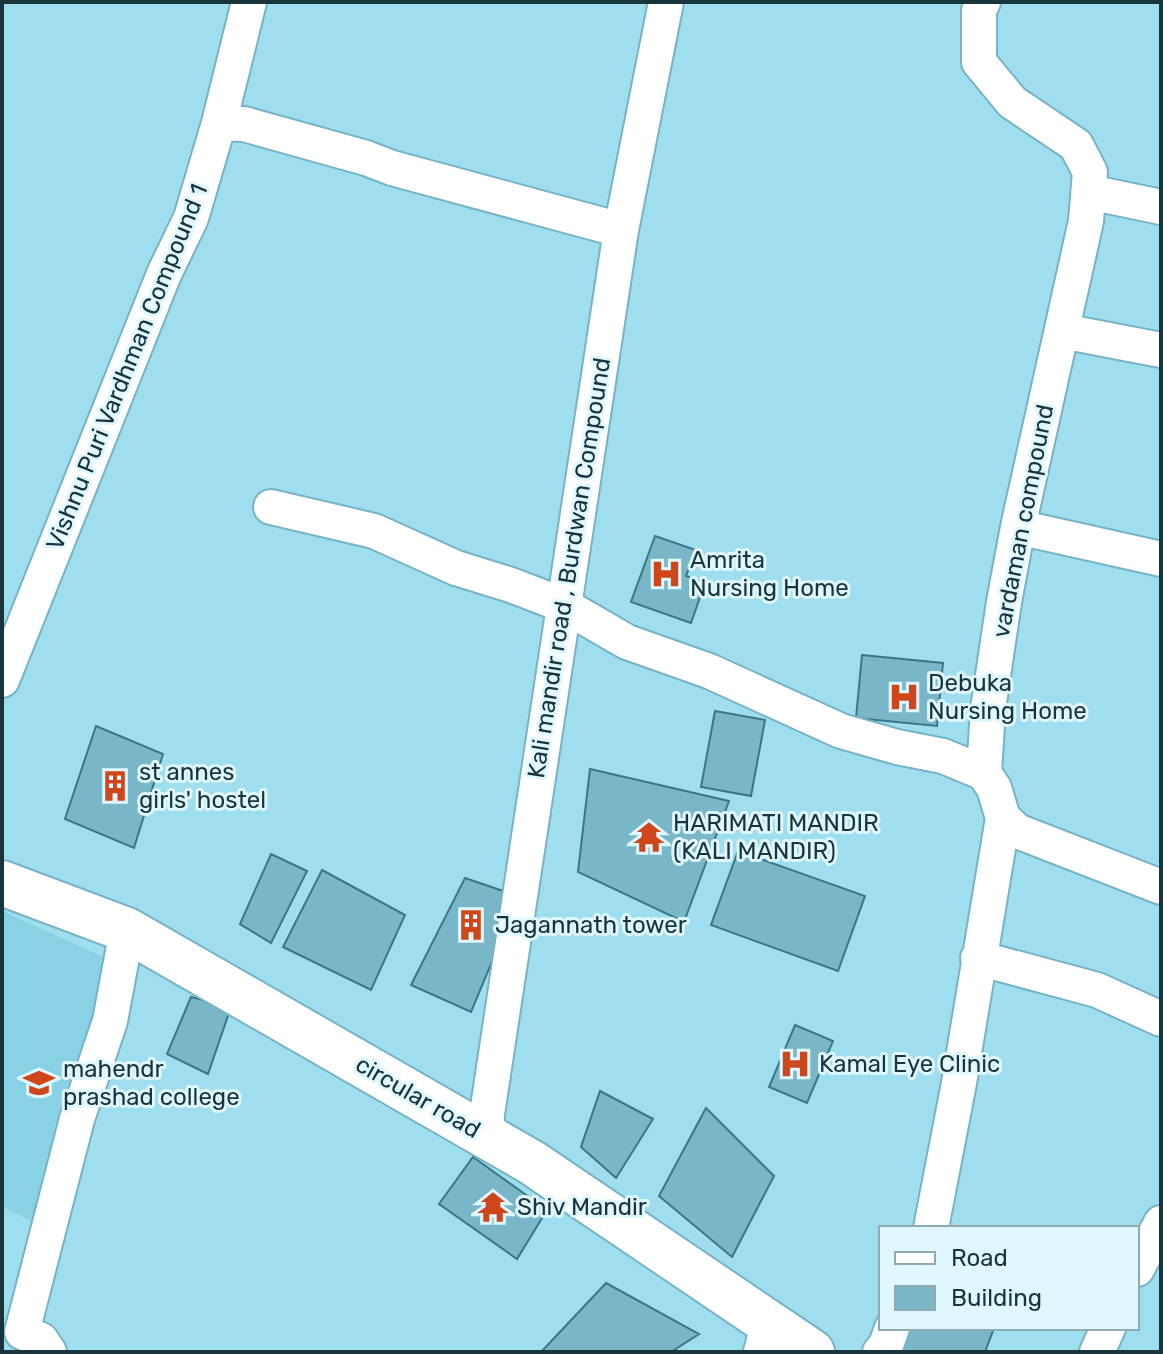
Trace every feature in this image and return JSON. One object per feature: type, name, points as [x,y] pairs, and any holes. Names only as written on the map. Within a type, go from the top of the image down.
[{"type":"main road","name":"circular road","points":[[2,883],[127,930],[531,1162],[765,1337],[812,1352]]},
{"type":"street","name":"Vishnu Puri Vardhman Compound 1","points":[[2,680],[164,274],[191,218],[219,123],[249,2]]},
{"type":"street","name":"Kali mandir road , Burdwan Compound","points":[[487,1137],[487,1114],[621,230],[666,2]]},
{"type":"street","name":"vardaman compound","points":[[983,2],[979,10],[979,62],[1012,102],[1076,145],[1090,172],[1086,221],[1018,527],[988,709],[984,773],[994,788],[1003,818]]},
{"type":"street","points":[[219,123],[244,124],[621,230]]},
{"type":"street","points":[[1089,192],[1161,207]]},
{"type":"street","points":[[1062,331],[1161,350]]},
{"type":"street","points":[[271,507],[374,531],[456,568],[563,605],[627,642],[709,671],[841,731],[943,756],[984,773]]},
{"type":"street","points":[[1018,527],[1161,559]]},
{"type":"street","points":[[1003,818],[1017,831],[1161,887]]},
{"type":"street","points":[[931,1226],[959,1083],[1003,818]]},
{"type":"street","points":[[49,1352],[41,1340],[22,1332],[77,1119],[110,1021],[127,930]]},
{"type":"street","points":[[978,958],[1097,990],[1161,1019]]},
{"type":"street","points":[[1139,1265],[1161,1223]]},
{"type":"street","points":[[880,1352],[891,1330]]},
{"type":"street","points":[[1097,1352],[1107,1330]]},
{"type":"shaded area","name":"mahendr prashad college","points":[[2,911],[110,960],[37,1224],[2,1206]]},
{"type":"building","points":[[655,536],[696,550],[686,576],[705,583],[691,623],[631,602]]},
{"type":"building","points":[[862,655],[943,663],[937,726],[856,718]]},
{"type":"building","points":[[715,711],[765,720],[751,796],[701,787]]},
{"type":"building","name":"st annes girls' hostel","points":[[96,726],[163,754],[134,848],[65,819]]},
{"type":"building","name":"HARIMATI MANDIR (KALI MANDIR)","points":[[590,769],[729,801],[684,922],[578,872]]},
{"type":"building","points":[[738,851],[865,896],[838,971],[711,925]]},
{"type":"building","points":[[271,854],[307,871],[271,943],[240,924]]},
{"type":"building","points":[[322,870],[405,915],[371,990],[283,947]]},
{"type":"building","name":"Jagannath tower","points":[[465,878],[506,892],[494,957],[471,1012],[411,985]]},
{"type":"building","points":[[191,997],[231,1007],[208,1074],[167,1054]]},
{"type":"building","points":[[795,1025],[833,1041],[807,1103],[769,1087]]},
{"type":"building","points":[[600,1091],[653,1119],[616,1178],[581,1147]]},
{"type":"building","points":[[706,1108],[774,1176],[732,1257],[659,1196]]},
{"type":"building","name":"Shiv Mandir","points":[[473,1157],[547,1210],[517,1259],[439,1204]]},
{"type":"building","points":[[606,1283],[699,1334],[671,1352],[541,1352]]},
{"type":"building","points":[[899,1330],[993,1330],[985,1352],[897,1352]]},
{"type":"place","name":"Amrita Nursing Home","points":[[666,574]]},
{"type":"place","name":"Debuka Nursing Home","points":[[904,697]]},
{"type":"place","name":"st annes girls' hostel","points":[[115,786]]},
{"type":"place","name":"HARIMATI MANDIR (KALI MANDIR)","points":[[649,837]]},
{"type":"place","name":"Jagannath tower","points":[[471,925]]},
{"type":"place","name":"Kamal Eye Clinic","points":[[795,1064]]},
{"type":"place","name":"mahendr prashad college","points":[[39,1083]]},
{"type":"place","name":"Shiv Mandir","points":[[493,1207]]}]
